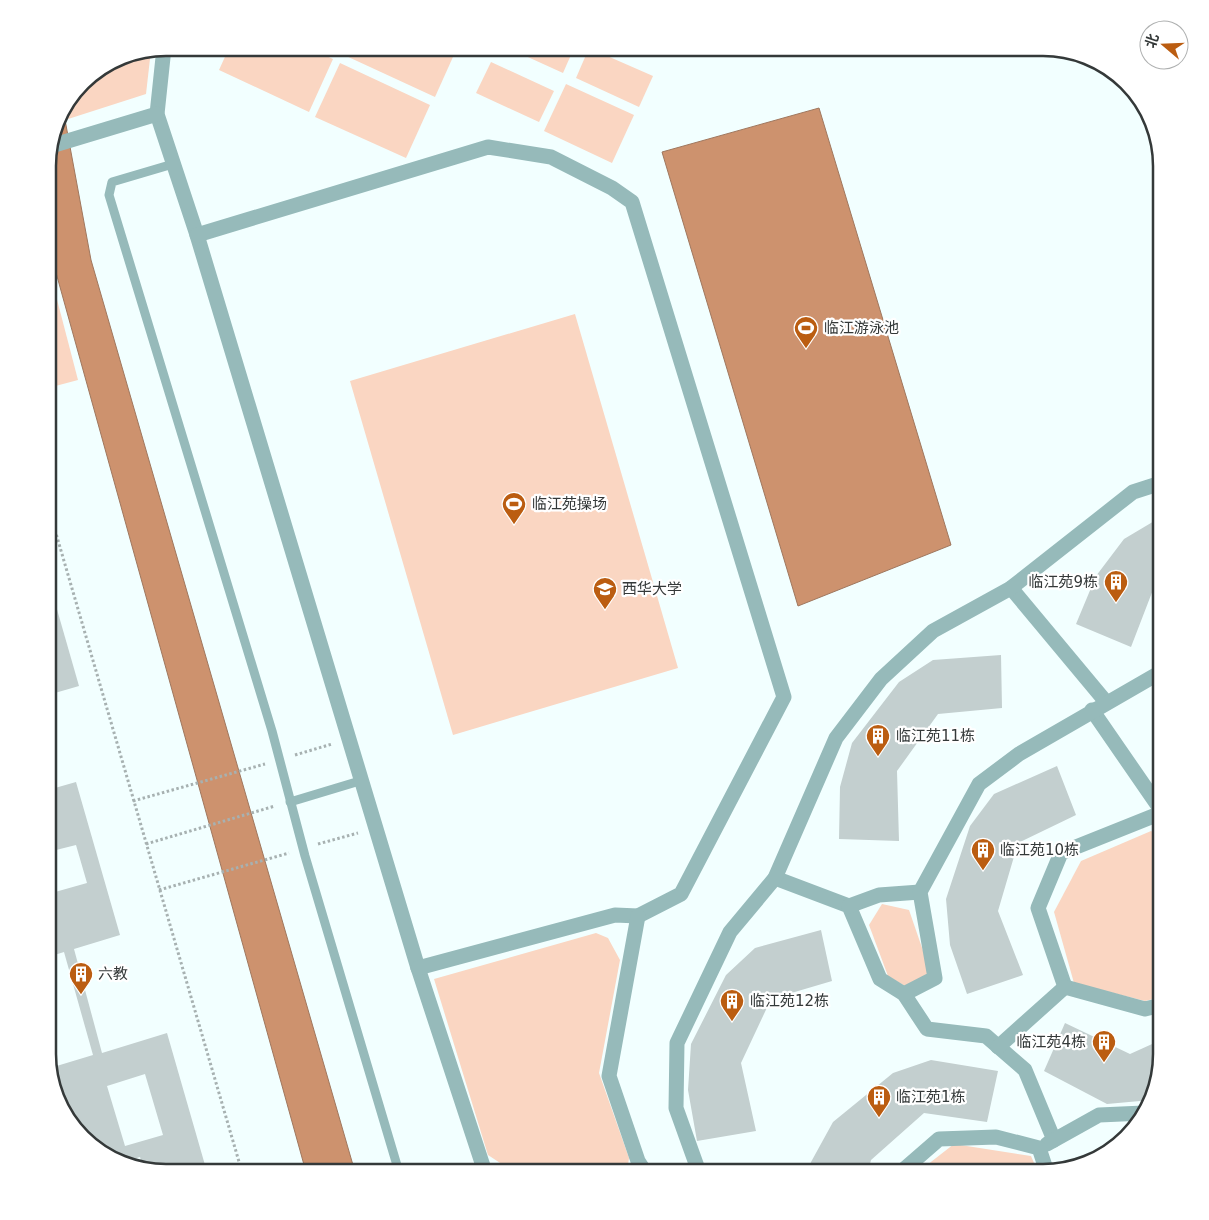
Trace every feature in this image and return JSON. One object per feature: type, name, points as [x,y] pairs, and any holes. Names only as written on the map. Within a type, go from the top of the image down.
[{"type":"street","points":[[163,56],[157,114],[197,235],[418,968],[482,1164]]},
{"type":"street","points":[[59,144],[157,114]]},
{"type":"street","points":[[197,235],[488,147],[551,157],[612,188],[632,202],[784,697],[681,894],[638,916],[615,915],[418,968]]},
{"type":"street","points":[[697,1164],[676,1108],[676,1043],[730,932],[775,878],[836,738],[881,679],[933,631],[1011,588],[1133,492],[1153,486]]},
{"type":"street","points":[[1011,588],[1106,702]]},
{"type":"street","points":[[904,994],[935,978],[920,892],[979,784],[1019,754],[1092,710],[1153,677]]},
{"type":"street","points":[[1092,710],[1153,799]]},
{"type":"street","points":[[1065,987],[1038,908],[1061,853],[1153,816]]},
{"type":"street","points":[[775,878],[849,906],[879,895],[920,892]]},
{"type":"street","points":[[849,906],[880,979],[904,994],[927,1029],[986,1036],[1025,1070],[1054,1140]]},
{"type":"street","points":[[638,916],[609,1076],[640,1164]]},
{"type":"street","points":[[1065,987],[1145,1009],[1153,1007]]},
{"type":"street","points":[[998,1047],[1065,987]]},
{"type":"street","points":[[910,1164],[939,1139],[996,1137],[1039,1148],[1099,1115],[1135,1113]]},
{"type":"street","points":[[1039,1148],[1045,1164]]},
{"type":"lane","points":[[173,164],[112,182],[109,188],[110,195],[272,731],[290,802],[397,1164]]},
{"type":"lane","points":[[290,802],[362,780]]},
{"type":"path","points":[[56,534],[240,1164]]},
{"type":"path","points":[[133,801],[189,787],[252,767]]},
{"type":"path","points":[[146,844],[263,810]]},
{"type":"path","points":[[159,890],[275,857]]},
{"type":"shaded area","points":[[225,56],[326,56],[333,59],[309,112],[219,70]]},
{"type":"shaded area","points":[[346,56],[453,56],[435,97]]},
{"type":"shaded area","points":[[526,56],[570,56],[563,73]]},
{"type":"shaded area","points":[[586,56],[607,56],[653,76],[639,107],[576,78]]},
{"type":"shaded area","points":[[150,57],[146,94],[67,119],[83,94],[94,83],[111,71],[124,65]]},
{"type":"shaded area","points":[[491,62],[554,91],[539,122],[476,93]]},
{"type":"shaded area","points":[[340,63],[430,105],[406,158],[315,117]]},
{"type":"shaded area","points":[[566,84],[634,115],[612,163],[544,131]]},
{"type":"shaded area","name":"临江游泳池","points":[[819,108],[951,545],[798,606],[662,152]]},
{"type":"shaded area","points":[[66,123],[91,260],[353,1164],[304,1164],[56,273],[56,159]]},
{"type":"shaded area","points":[[56,296],[78,380],[56,386]]},
{"type":"shaded area","name":"临江苑操场","points":[[575,314],[678,668],[453,735],[350,381]]},
{"type":"shaded area","points":[[1151,831],[1153,832],[1153,999],[1145,1001],[1074,983],[1054,912],[1081,861]]},
{"type":"shaded area","points":[[882,904],[909,910],[931,974],[905,986],[888,976],[869,925]]},
{"type":"shaded area","points":[[596,933],[608,938],[620,960],[599,1073],[629,1158],[628,1164],[502,1164],[488,1155],[434,979]]},
{"type":"shaded area","points":[[954,1144],[1031,1156],[1034,1164],[928,1164]]},
{"type":"building","name":"临江苑9栋","points":[[1153,522],[1153,590],[1131,647],[1076,624],[1096,576],[1124,539]]},
{"type":"building","points":[[56,606],[79,686],[56,693]]},
{"type":"building","name":"临江苑11栋","points":[[1001,655],[1002,708],[938,714],[897,771],[899,841],[839,839],[840,787],[852,743],[899,682],[933,660]]},
{"type":"building","name":"临江苑10栋","points":[[1057,766],[1076,815],[1018,843],[998,911],[1023,975],[967,994],[950,945],[946,899],[970,826],[994,794]]},
{"type":"building","name":"六教","points":[[76,782],[120,935],[74,949],[102,1053],[167,1033],[205,1164],[145,1162],[141,1161],[140,1157],[134,1159],[111,1149],[94,1137],[83,1126],[71,1109],[65,1096],[57,1066],[93,1055],[64,952],[56,954],[56,892],[87,883],[76,845],[56,850],[56,788]],"holes":[[[145,1074],[163,1135],[125,1146],[107,1086]]]},
{"type":"building","name":"临江苑12栋","points":[[821,930],[832,981],[771,999],[741,1063],[756,1131],[697,1141],[688,1090],[691,1044],[726,975],[755,948]]},
{"type":"building","name":"临江苑4栋","points":[[1065,1023],[1130,1054],[1153,1044],[1152,1068],[1142,1101],[1107,1104],[1044,1071]]},
{"type":"building","name":"临江苑1栋","points":[[931,1060],[998,1071],[987,1122],[924,1113],[871,1160],[870,1164],[810,1164],[833,1122],[893,1073]]},
{"type":"place","name":"临江游泳池","points":[[806,349]]},
{"type":"place","name":"临江苑操场","points":[[514,525]]},
{"type":"place","name":"临江苑9栋","points":[[1116,603]]},
{"type":"place","name":"西华大学","points":[[605,610]]},
{"type":"place","name":"临江苑11栋","points":[[878,757]]},
{"type":"place","name":"临江苑10栋","points":[[983,871]]},
{"type":"place","name":"六教","points":[[81,995]]},
{"type":"place","name":"临江苑12栋","points":[[732,1022]]},
{"type":"place","name":"临江苑4栋","points":[[1104,1063]]},
{"type":"place","name":"临江苑1栋","points":[[879,1118]]}]
